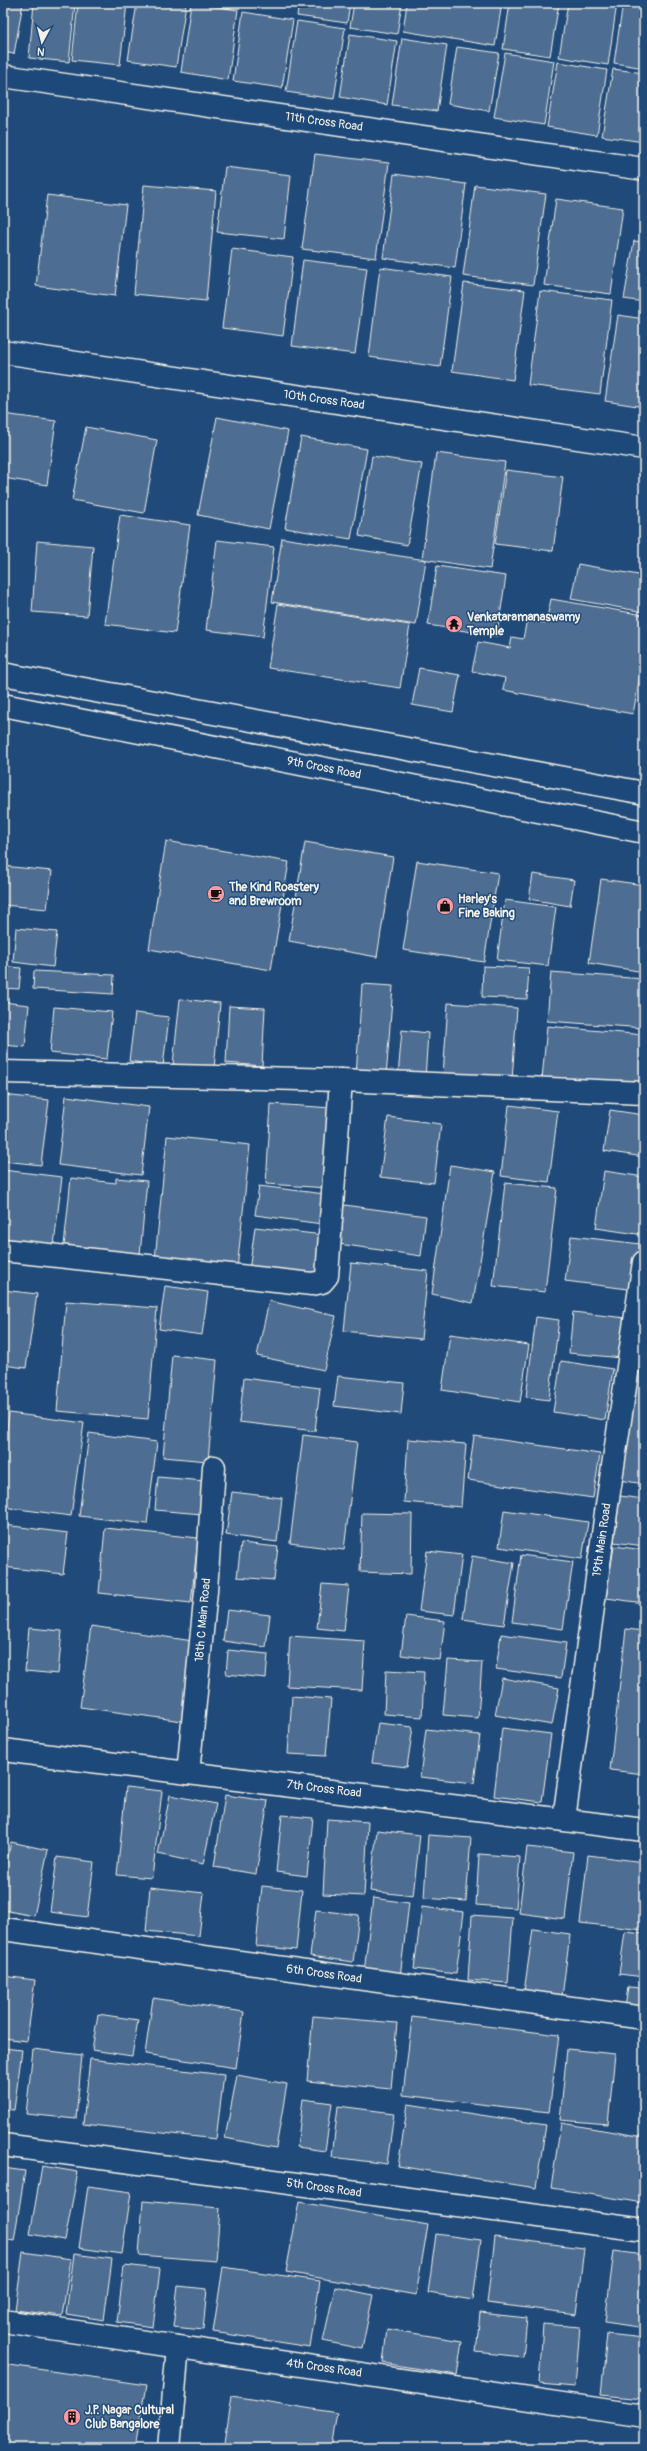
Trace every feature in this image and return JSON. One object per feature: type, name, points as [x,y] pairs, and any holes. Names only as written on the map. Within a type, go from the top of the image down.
[{"type":"street","name":"11th Cross Road","points":[[3,76],[644,169]]},
{"type":"street","name":"10th Cross Road","points":[[3,352],[644,448]]},
{"type":"street","points":[[3,674],[644,793]]},
{"type":"street","name":"9th Cross Road","points":[[3,705],[644,832]]},
{"type":"street","points":[[3,1072],[341,1080],[644,1093]]},
{"type":"street","points":[[3,1250],[312,1284],[322,1282],[326,1276],[341,1080]]},
{"type":"street","name":"19th Main Road","points":[[564,1819],[607,1505],[644,1262]]},
{"type":"street","name":"18th C Main Road","points":[[188,1773],[206,1591],[214,1467]]},
{"type":"street","name":"7th Cross Road","points":[[3,1750],[644,1830]]},
{"type":"street","name":"6th Cross Road","points":[[3,1929],[644,2018]]},
{"type":"street","name":"5th Cross Road","points":[[3,2145],[644,2230]]},
{"type":"street","name":"4th Cross Road","points":[[3,2321],[644,2416]]},
{"type":"street","points":[[169,2448],[178,2347]]},
{"type":"building","points":[[3,3],[23,3],[14,54],[3,52]]},
{"type":"building","points":[[34,3],[75,3],[69,62],[29,58]]},
{"type":"building","points":[[78,3],[127,3],[120,65],[72,60]]},
{"type":"building","points":[[137,3],[186,4],[176,67],[128,60]]},
{"type":"building","points":[[191,3],[238,10],[228,80],[181,72]]},
{"type":"building","points":[[299,3],[350,3],[347,23],[297,16]]},
{"type":"building","points":[[354,3],[402,3],[397,34],[350,27]]},
{"type":"building","points":[[407,3],[502,3],[495,46],[403,31]]},
{"type":"building","points":[[510,3],[559,3],[550,56],[503,49]]},
{"type":"building","points":[[568,3],[617,3],[608,65],[559,57]]},
{"type":"building","points":[[623,3],[644,3],[644,68],[614,63]]},
{"type":"building","points":[[243,12],[293,20],[282,88],[233,81]]},
{"type":"building","points":[[297,21],[345,28],[334,99],[286,92]]},
{"type":"building","points":[[350,34],[397,41],[387,105],[340,97]]},
{"type":"building","points":[[402,38],[447,45],[437,111],[392,105]]},
{"type":"building","points":[[457,47],[499,53],[489,111],[448,104]]},
{"type":"building","points":[[505,53],[554,61],[544,125],[494,117]]},
{"type":"building","points":[[558,62],[607,70],[597,135],[547,127]]},
{"type":"building","points":[[613,69],[644,73],[644,142],[602,136]]},
{"type":"building","points":[[315,154],[389,163],[376,258],[302,249]]},
{"type":"building","points":[[225,167],[291,175],[284,239],[217,232]]},
{"type":"building","points":[[394,174],[466,184],[455,268],[383,258]]},
{"type":"building","points":[[144,185],[216,191],[206,301],[134,294]]},
{"type":"building","points":[[475,185],[546,194],[533,285],[463,276]]},
{"type":"building","points":[[47,195],[126,205],[115,296],[36,286]]},
{"type":"building","points":[[556,199],[623,208],[611,294],[544,285]]},
{"type":"building","points":[[634,241],[644,242],[644,302],[624,299]]},
{"type":"building","points":[[232,249],[293,257],[283,336],[222,328]]},
{"type":"building","points":[[303,260],[367,268],[355,354],[292,346]]},
{"type":"building","points":[[380,267],[452,277],[440,367],[369,357]]},
{"type":"building","points":[[464,283],[525,290],[513,380],[452,371]]},
{"type":"building","points":[[540,291],[612,300],[600,394],[528,385]]},
{"type":"building","points":[[618,315],[644,319],[644,407],[605,401]]},
{"type":"building","points":[[3,414],[56,421],[47,485],[3,478]]},
{"type":"building","points":[[217,417],[288,431],[269,529],[198,515]]},
{"type":"building","points":[[86,427],[157,440],[144,513],[72,500]]},
{"type":"building","points":[[301,437],[367,449],[351,539],[285,528]]},
{"type":"building","points":[[436,453],[505,462],[490,569],[422,559]]},
{"type":"building","points":[[372,456],[422,464],[407,545],[359,536]]},
{"type":"building","points":[[506,470],[563,477],[553,551],[495,544]]},
{"type":"building","points":[[120,515],[190,525],[175,633],[105,624]]},
{"type":"building","points":[[282,538],[426,560],[416,625],[272,602]]},
{"type":"building","points":[[217,540],[274,547],[263,637],[206,630]]},
{"type":"building","points":[[37,541],[93,546],[87,616],[32,612]]},
{"type":"building","points":[[578,564],[644,576],[644,612],[571,599]]},
{"type":"building","points":[[437,566],[506,576],[497,636],[428,625]]},
{"type":"building","points":[[551,599],[644,615],[644,654],[633,714],[503,690],[505,678],[472,671],[478,642],[510,648],[512,637],[523,639],[527,619],[546,623]]},
{"type":"building","points":[[278,604],[410,625],[400,688],[268,668]]},
{"type":"building","points":[[419,668],[460,675],[453,712],[412,705]]},
{"type":"building","points":[[166,841],[289,862],[271,970],[149,949]]},
{"type":"building","points":[[305,842],[393,857],[377,957],[289,941]]},
{"type":"building","points":[[417,861],[498,873],[484,962],[403,950]]},
{"type":"building","points":[[3,866],[52,871],[47,909],[3,905]]},
{"type":"building","points":[[533,874],[574,880],[570,906],[529,899]]},
{"type":"building","points":[[601,879],[644,885],[644,972],[589,963]]},
{"type":"building","points":[[505,900],[556,907],[548,966],[497,960]]},
{"type":"building","points":[[16,928],[57,932],[53,967],[13,962]]},
{"type":"building","points":[[3,966],[21,968],[19,989],[3,988]]},
{"type":"building","points":[[483,966],[529,968],[527,999],[482,997]]},
{"type":"building","points":[[34,971],[114,975],[113,994],[33,989]]},
{"type":"building","points":[[551,972],[644,979],[644,1028],[547,1021]]},
{"type":"building","points":[[362,984],[393,986],[386,1078],[356,1076]]},
{"type":"building","points":[[180,999],[220,1003],[214,1069],[173,1064]]},
{"type":"building","points":[[3,1002],[29,1005],[25,1047],[3,1045]]},
{"type":"building","points":[[448,1003],[517,1008],[512,1081],[443,1076]]},
{"type":"building","points":[[229,1006],[265,1008],[262,1066],[226,1063]]},
{"type":"building","points":[[54,1007],[112,1012],[107,1059],[50,1053]]},
{"type":"building","points":[[135,1013],[169,1017],[163,1066],[129,1061]]},
{"type":"building","points":[[547,1026],[644,1035],[644,1089],[542,1079]]},
{"type":"building","points":[[402,1030],[428,1033],[425,1079],[398,1076]]},
{"type":"building","points":[[3,1095],[49,1100],[41,1165],[3,1161]]},
{"type":"building","points":[[66,1096],[149,1107],[141,1175],[58,1165]]},
{"type":"building","points":[[271,1104],[333,1108],[328,1188],[266,1184]]},
{"type":"building","points":[[509,1105],[558,1111],[549,1182],[501,1176]]},
{"type":"building","points":[[610,1110],[644,1115],[644,1157],[604,1151]]},
{"type":"building","points":[[388,1117],[441,1124],[434,1183],[380,1177]]},
{"type":"building","points":[[167,1136],[250,1145],[237,1269],[155,1260]]},
{"type":"building","points":[[450,1165],[495,1172],[473,1303],[432,1294]]},
{"type":"building","points":[[3,1170],[62,1177],[54,1245],[3,1239]]},
{"type":"building","points":[[604,1171],[644,1177],[644,1235],[596,1228]]},
{"type":"building","points":[[71,1178],[116,1183],[116,1178],[147,1181],[140,1254],[64,1246]]},
{"type":"building","points":[[505,1183],[557,1188],[545,1292],[493,1286]]},
{"type":"building","points":[[259,1186],[325,1194],[322,1224],[255,1215]]},
{"type":"building","points":[[344,1205],[426,1216],[421,1256],[339,1244]]},
{"type":"building","points":[[255,1227],[323,1235],[317,1280],[249,1271]]},
{"type":"building","points":[[571,1236],[641,1244],[636,1290],[565,1281]]},
{"type":"building","points":[[351,1263],[428,1271],[421,1339],[344,1331]]},
{"type":"building","points":[[165,1286],[208,1292],[202,1335],[159,1329]]},
{"type":"building","points":[[3,1290],[37,1294],[26,1368],[3,1365]]},
{"type":"building","points":[[66,1301],[157,1308],[148,1419],[57,1411]]},
{"type":"building","points":[[269,1301],[336,1316],[324,1370],[257,1356]]},
{"type":"building","points":[[573,1312],[626,1318],[622,1358],[569,1353]]},
{"type":"building","points":[[536,1317],[559,1320],[549,1400],[526,1397]]},
{"type":"building","points":[[450,1334],[529,1345],[520,1402],[442,1390]]},
{"type":"building","points":[[172,1355],[217,1360],[208,1461],[163,1457]]},
{"type":"building","points":[[561,1361],[613,1369],[605,1420],[553,1412]]},
{"type":"building","points":[[637,1367],[644,1368],[644,1484],[619,1480]]},
{"type":"building","points":[[338,1376],[404,1383],[401,1414],[334,1406]]},
{"type":"building","points":[[244,1378],[320,1388],[315,1431],[239,1422]]},
{"type":"building","points":[[9,1413],[84,1423],[71,1516],[3,1507],[3,1457]]},
{"type":"building","points":[[89,1433],[157,1442],[147,1524],[79,1516]]},
{"type":"building","points":[[303,1435],[357,1442],[344,1550],[290,1543]]},
{"type":"building","points":[[474,1436],[600,1454],[593,1498],[468,1480]]},
{"type":"building","points":[[408,1439],[466,1444],[461,1507],[404,1502]]},
{"type":"building","points":[[158,1477],[205,1481],[202,1514],[155,1510]]},
{"type":"building","points":[[232,1492],[282,1498],[277,1542],[226,1535]]},
{"type":"building","points":[[620,1496],[644,1499],[644,1546],[614,1542]]},
{"type":"building","points":[[504,1510],[588,1522],[582,1559],[499,1547]]},
{"type":"building","points":[[362,1513],[412,1514],[411,1574],[360,1572]]},
{"type":"building","points":[[4,1525],[68,1533],[63,1574],[3,1567]]},
{"type":"building","points":[[105,1528],[198,1538],[191,1603],[99,1593]]},
{"type":"building","points":[[241,1543],[278,1547],[274,1580],[237,1577]]},
{"type":"building","points":[[614,1546],[644,1550],[644,1603],[606,1598]]},
{"type":"building","points":[[427,1551],[462,1555],[454,1615],[419,1611]]},
{"type":"building","points":[[521,1555],[573,1562],[563,1629],[512,1622]]},
{"type":"building","points":[[472,1556],[514,1563],[504,1625],[463,1619]]},
{"type":"building","points":[[322,1584],[349,1586],[344,1631],[317,1628]]},
{"type":"building","points":[[227,1610],[270,1615],[266,1647],[223,1641]]},
{"type":"building","points":[[406,1616],[445,1621],[440,1660],[401,1655]]},
{"type":"building","points":[[91,1626],[193,1641],[182,1721],[80,1707]]},
{"type":"building","points":[[29,1628],[62,1631],[58,1674],[25,1671]]},
{"type":"building","points":[[626,1629],[644,1631],[644,1774],[610,1770]]},
{"type":"building","points":[[501,1634],[566,1643],[561,1678],[496,1669]]},
{"type":"building","points":[[290,1636],[365,1641],[362,1690],[287,1686]]},
{"type":"building","points":[[228,1650],[268,1654],[266,1678],[226,1674]]},
{"type":"building","points":[[448,1660],[482,1662],[478,1718],[443,1715]]},
{"type":"building","points":[[386,1670],[424,1672],[422,1717],[384,1714]]},
{"type":"building","points":[[502,1678],[559,1688],[552,1725],[495,1715]]},
{"type":"building","points":[[292,1696],[331,1699],[326,1756],[288,1754]]},
{"type":"building","points":[[378,1723],[413,1727],[407,1767],[372,1763]]},
{"type":"building","points":[[502,1728],[551,1734],[542,1802],[494,1796]]},
{"type":"building","points":[[426,1729],[480,1735],[474,1783],[420,1777]]},
{"type":"building","points":[[126,1787],[162,1791],[152,1878],[117,1875]]},
{"type":"building","points":[[170,1795],[216,1804],[203,1864],[158,1854]]},
{"type":"building","points":[[225,1795],[268,1801],[256,1874],[214,1867]]},
{"type":"building","points":[[282,1815],[313,1818],[307,1876],[276,1872]]},
{"type":"building","points":[[327,1819],[368,1822],[364,1896],[323,1894]]},
{"type":"building","points":[[377,1830],[420,1835],[413,1896],[370,1891]]},
{"type":"building","points":[[428,1835],[471,1838],[466,1901],[424,1898]]},
{"type":"building","points":[[11,1842],[48,1850],[34,1916],[3,1910],[3,1881]]},
{"type":"building","points":[[527,1847],[573,1852],[565,1919],[519,1913]]},
{"type":"building","points":[[479,1854],[520,1857],[516,1908],[476,1905]]},
{"type":"building","points":[[588,1855],[644,1862],[644,1930],[580,1923]]},
{"type":"building","points":[[57,1857],[94,1862],[87,1917],[50,1912]]},
{"type":"building","points":[[262,1886],[302,1890],[296,1950],[256,1946]]},
{"type":"building","points":[[150,1887],[204,1893],[199,1936],[146,1931]]},
{"type":"building","points":[[373,1898],[409,1903],[400,1977],[364,1972]]},
{"type":"building","points":[[422,1907],[464,1912],[456,1974],[414,1969]]},
{"type":"building","points":[[316,1910],[359,1915],[353,1962],[310,1956]]},
{"type":"building","points":[[472,1915],[513,1918],[508,1983],[468,1980]]},
{"type":"building","points":[[533,1929],[570,1934],[562,1997],[524,1992]]},
{"type":"building","points":[[625,1932],[644,1934],[644,1977],[619,1974]]},
{"type":"building","points":[[3,1976],[35,1980],[27,2041],[3,2038]]},
{"type":"building","points":[[628,1987],[644,1988],[644,2010],[625,2008]]},
{"type":"building","points":[[153,1998],[244,2012],[236,2068],[145,2054]]},
{"type":"building","points":[[98,2014],[138,2020],[132,2056],[92,2050]]},
{"type":"building","points":[[313,2016],[397,2023],[391,2089],[307,2081]]},
{"type":"building","points":[[412,2017],[559,2035],[549,2112],[403,2095]]},
{"type":"building","points":[[3,2048],[22,2050],[14,2110],[3,2109]]},
{"type":"building","points":[[33,2049],[82,2055],[76,2119],[26,2114]]},
{"type":"building","points":[[567,2049],[615,2054],[608,2124],[560,2120]]},
{"type":"building","points":[[90,2059],[224,2075],[216,2139],[83,2124]]},
{"type":"building","points":[[237,2075],[287,2084],[276,2148],[225,2138]]},
{"type":"building","points":[[303,2099],[332,2103],[325,2151],[297,2147]]},
{"type":"building","points":[[408,2104],[546,2125],[536,2188],[398,2166]]},
{"type":"building","points":[[338,2106],[394,2113],[387,2164],[332,2157]]},
{"type":"building","points":[[561,2123],[644,2137],[644,2203],[551,2188]]},
{"type":"building","points":[[42,2166],[78,2172],[65,2240],[30,2234]]},
{"type":"building","points":[[3,2168],[25,2171],[14,2241],[3,2239]]},
{"type":"building","points":[[88,2186],[131,2192],[122,2254],[79,2248]]},
{"type":"building","points":[[143,2201],[220,2208],[216,2261],[139,2255]]},
{"type":"building","points":[[299,2202],[428,2225],[416,2295],[286,2272]]},
{"type":"building","points":[[436,2234],[481,2240],[473,2300],[428,2293]]},
{"type":"building","points":[[495,2237],[584,2248],[576,2314],[487,2303]]},
{"type":"building","points":[[614,2251],[644,2255],[644,2328],[605,2322]]},
{"type":"building","points":[[23,2252],[71,2259],[62,2316],[15,2310]]},
{"type":"building","points":[[74,2254],[112,2259],[104,2320],[66,2314]]},
{"type":"building","points":[[124,2265],[160,2269],[153,2327],[117,2322]]},
{"type":"building","points":[[223,2267],[320,2281],[310,2347],[213,2332]]},
{"type":"building","points":[[178,2286],[207,2289],[203,2330],[173,2327]]},
{"type":"building","points":[[335,2287],[373,2295],[362,2349],[323,2341]]},
{"type":"building","points":[[480,2313],[527,2318],[523,2357],[476,2352]]},
{"type":"building","points":[[543,2324],[580,2327],[575,2387],[539,2384]]},
{"type":"building","points":[[387,2329],[462,2341],[457,2375],[383,2363]]},
{"type":"building","points":[[607,2334],[644,2338],[644,2399],[601,2395]]},
{"type":"building","name":"J.P. Nagar Cultural Club Bangalore","points":[[3,2364],[146,2385],[135,2448],[3,2448]]},
{"type":"building","points":[[232,2396],[337,2413],[331,2448],[224,2448]]},
{"type":"place","name":"Venkataramanaswamy Temple","points":[[454,624]]},
{"type":"place","name":"The Kind Roastery and Brewroom","points":[[216,894]]},
{"type":"place","name":"Harley's Fine Baking","points":[[445,906]]},
{"type":"place","name":"J.P. Nagar Cultural Club Bangalore","points":[[72,2417]]}]
